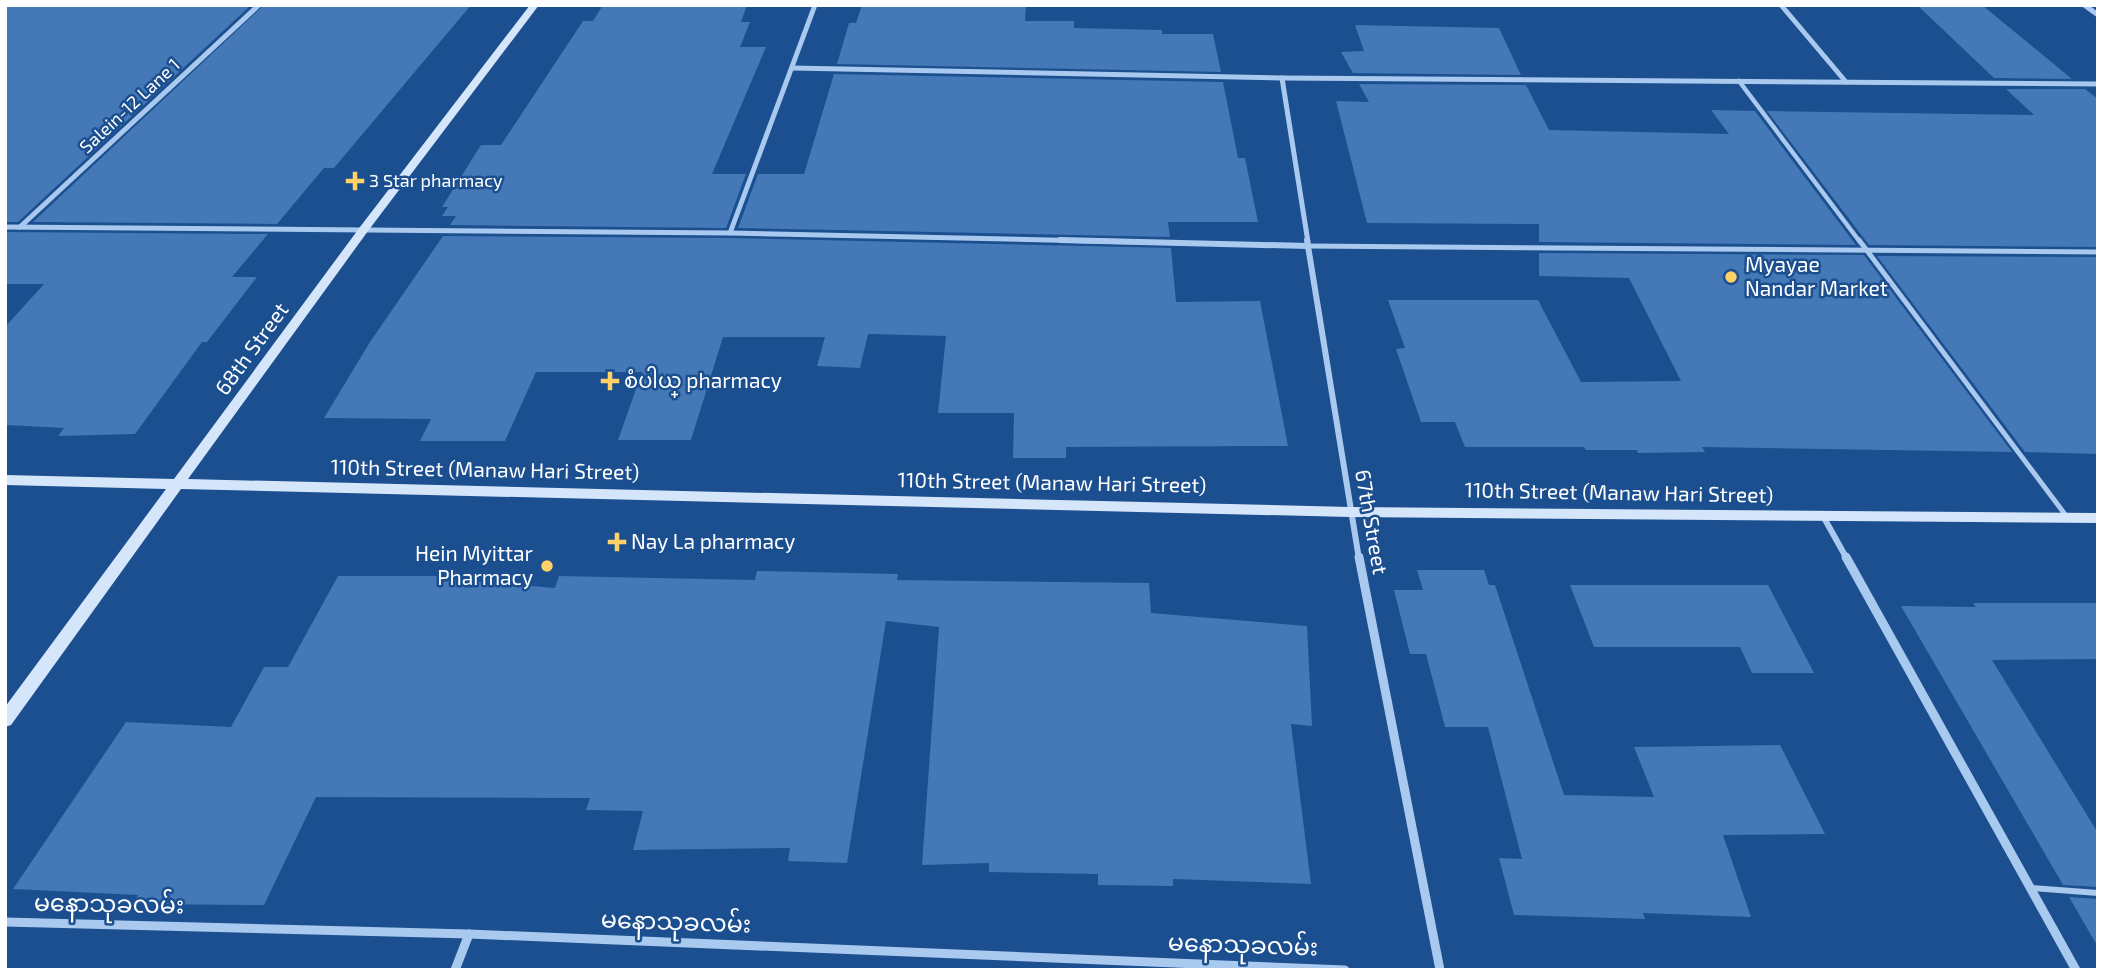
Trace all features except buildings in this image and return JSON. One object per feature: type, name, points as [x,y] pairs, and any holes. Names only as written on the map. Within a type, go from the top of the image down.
[{"type":"main road","name":"68th Street","points":[[5,720],[364,229],[535,5]]},
{"type":"main road","name":"110th Street (Manaw Hari Street)","points":[[5,480],[1350,512],[2098,518]]},
{"type":"street","name":"Salein-12 Lane 1","points":[[19,227],[259,5]]},
{"type":"street","points":[[730,233],[815,5]]},
{"type":"street","points":[[1781,5],[1846,82]]},
{"type":"street","points":[[2084,5],[2098,16]]},
{"type":"street","points":[[792,68],[1282,78],[2098,84]]},
{"type":"street","name":"67th Street","points":[[1282,78],[1350,512],[1440,970]]},
{"type":"street","points":[[1739,81],[2067,517]]},
{"type":"street","points":[[5,227],[730,233],[1308,246],[1867,253],[2098,252]]},
{"type":"street","points":[[1823,516],[2076,970]]},
{"type":"street","name":"မနောသုခလမ်း","points":[[5,922],[469,934],[1345,970]]},
{"type":"street","points":[[455,970],[469,934]]},
{"type":"lane","points":[[2031,888],[2098,893]]},
{"type":"place","name":"3 Star pharmacy","points":[[355,181]]},
{"type":"place","name":"Myayae Nandar Market","points":[[1731,277]]},
{"type":"place","name":"စံပါယ္ pharmacy","points":[[610,381]]},
{"type":"place","name":"Nay La pharmacy","points":[[617,542]]},
{"type":"place","name":"Hein Myittar Pharmacy","points":[[547,566]]}]
